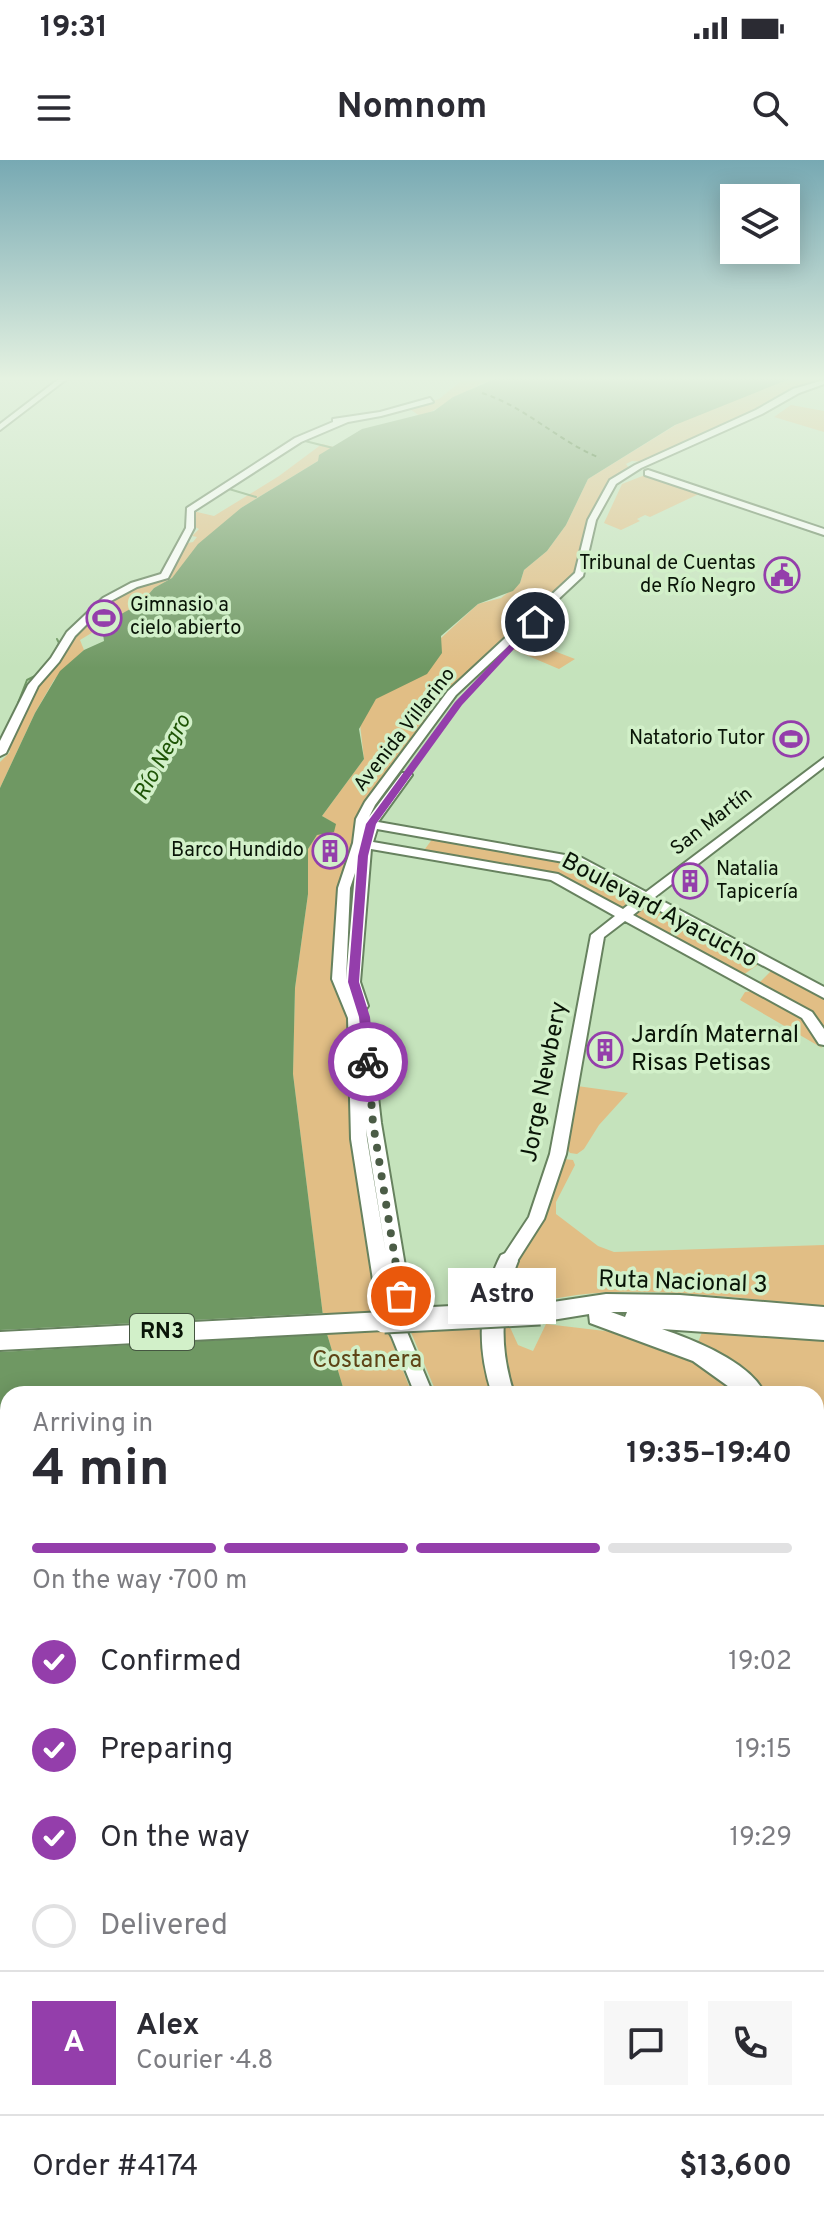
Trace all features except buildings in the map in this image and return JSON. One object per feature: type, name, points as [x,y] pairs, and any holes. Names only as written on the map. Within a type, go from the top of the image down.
[{"type":"highway","points":[[500,1386],[494,1368],[491,1321],[500,1279],[508,1261]]},
{"type":"highway","name":"Ruta Nacional 3","points":[[540,1313],[562,1307],[597,1304],[668,1305],[824,1316]]},
{"type":"highway","name":"Ruta Nacional 3","points":[[0,1341],[540,1313],[824,1331]]},
{"type":"highway","points":[[598,1317],[694,1349],[716,1362],[744,1386]]},
{"type":"main road","points":[[0,753],[33,685],[55,660],[71,634],[106,600],[130,586],[165,576],[190,528],[190,510],[244,475]]},
{"type":"main road","name":"Avenida Villarino","points":[[421,1386],[397,1327],[401,1315],[401,1296],[373,1123],[365,1017],[353,982],[366,823],[479,680],[589,573],[601,525],[620,484],[637,475]]},
{"type":"main road","points":[[665,475],[824,531]]},
{"type":"main road","name":"San Martín","points":[[625,915],[824,761]]},
{"type":"main road","name":"Boulevard Ayacucho","points":[[366,823],[578,861],[824,993]]},
{"type":"main road","name":"Boulevard Ayacucho","points":[[363,845],[554,877],[807,1015],[824,1040]]},
{"type":"main road","name":"Jorge Newbery","points":[[508,1261],[536,1219],[558,1154],[598,935],[625,915]]},
{"type":"green space","points":[[295,475],[241,508],[172,578],[154,588],[141,603],[80,640],[84,650],[54,680],[0,788],[0,762],[10,752],[8,747],[36,685],[62,658],[77,630],[89,625],[105,611],[100,607],[137,585],[166,578],[183,544],[193,542],[197,537],[192,536],[199,529],[193,526],[193,511],[214,516],[279,476]]},
{"type":"green space","name":"Costanera","points":[[595,475],[621,475],[612,481],[590,519],[577,573],[538,606],[451,692],[361,810],[335,978],[351,1018],[384,1321],[409,1386],[343,1386],[324,1324],[293,1074],[295,988],[308,894],[308,849],[317,835],[335,824],[322,816],[364,759],[360,724],[396,667],[440,639],[478,604],[501,598],[520,583],[524,570],[547,551],[566,525],[588,479]]},
{"type":"green space","points":[[645,475],[703,492],[650,517],[645,515],[637,519],[640,521],[621,530],[604,523],[622,484]]},
{"type":"green space","points":[[523,639],[575,659],[559,669],[512,649]]},
{"type":"green space","points":[[433,838],[573,862],[635,895],[635,900],[618,907],[553,873],[428,853],[425,849]]},
{"type":"green space","points":[[649,905],[759,964],[743,975],[637,917],[636,912]]},
{"type":"green space","points":[[772,970],[824,998],[824,1031],[759,983]]},
{"type":"green space","points":[[755,991],[800,1016],[822,1048],[740,1000],[745,992]]},
{"type":"green space","points":[[577,1086],[628,1093],[577,1154],[570,1153],[566,1147]]},
{"type":"green space","points":[[564,1159],[573,1160],[575,1165],[556,1202],[556,1214],[598,1246],[614,1252],[824,1245],[824,1306],[647,1292],[611,1292],[544,1301],[526,1278],[512,1288],[507,1304],[502,1304],[506,1281]]},
{"type":"green space","points":[[546,1324],[630,1334],[692,1354],[735,1386],[510,1386],[504,1369],[502,1326],[509,1325],[518,1345],[533,1351]]},
{"type":"green space","points":[[481,1327],[492,1386],[434,1386],[410,1330]]},
{"type":"green space","points":[[703,1330],[824,1340],[824,1386],[752,1386],[719,1355],[698,1342]]},
{"type":"water","name":"Río Negro","points":[[295,475],[595,475],[588,479],[566,525],[547,551],[524,570],[520,583],[513,591],[478,604],[441,636],[442,653],[427,674],[376,699],[359,729],[364,759],[322,816],[336,824],[334,832],[317,835],[308,849],[308,894],[295,988],[293,1074],[324,1324],[343,1386],[0,1386],[0,788],[35,713],[60,671],[84,650],[104,641],[102,627],[105,623],[141,603],[154,588],[172,578],[198,544],[241,508]]},
{"type":"pier","points":[[327,1313],[332,1334],[0,1352],[0,1330]]},
{"type":"waterway","points":[[229,489],[256,497]]},
{"type":"waterway","points":[[54,653],[59,643],[57,639]]},
{"type":"waterway","points":[[20,706],[18,703],[27,680],[37,675]]},
{"type":"way so far","points":[[368,1062],[373,1123],[401,1296]]},
{"type":"place","name":"Tribunal de Cuentas de Río Negro","points":[[782,575]]},
{"type":"place","name":"Gimnasio a cielo abierto","points":[[104,618]]},
{"type":"place","name":"Natatorio Tutor","points":[[791,739]]},
{"type":"place","name":"Barco Hundido","points":[[330,851]]},
{"type":"place","name":"Natalia Tapicería","points":[[690,881]]},
{"type":"place","name":"Jardín Maternal Risas Petisas","points":[[605,1050]]},
{"type":"place","name":"Astro","points":[[401,1296]]},
{"type":"route","points":[[368,1062],[365,1017],[353,982],[363,856],[371,824],[459,704],[488,669],[535,622]]}]
